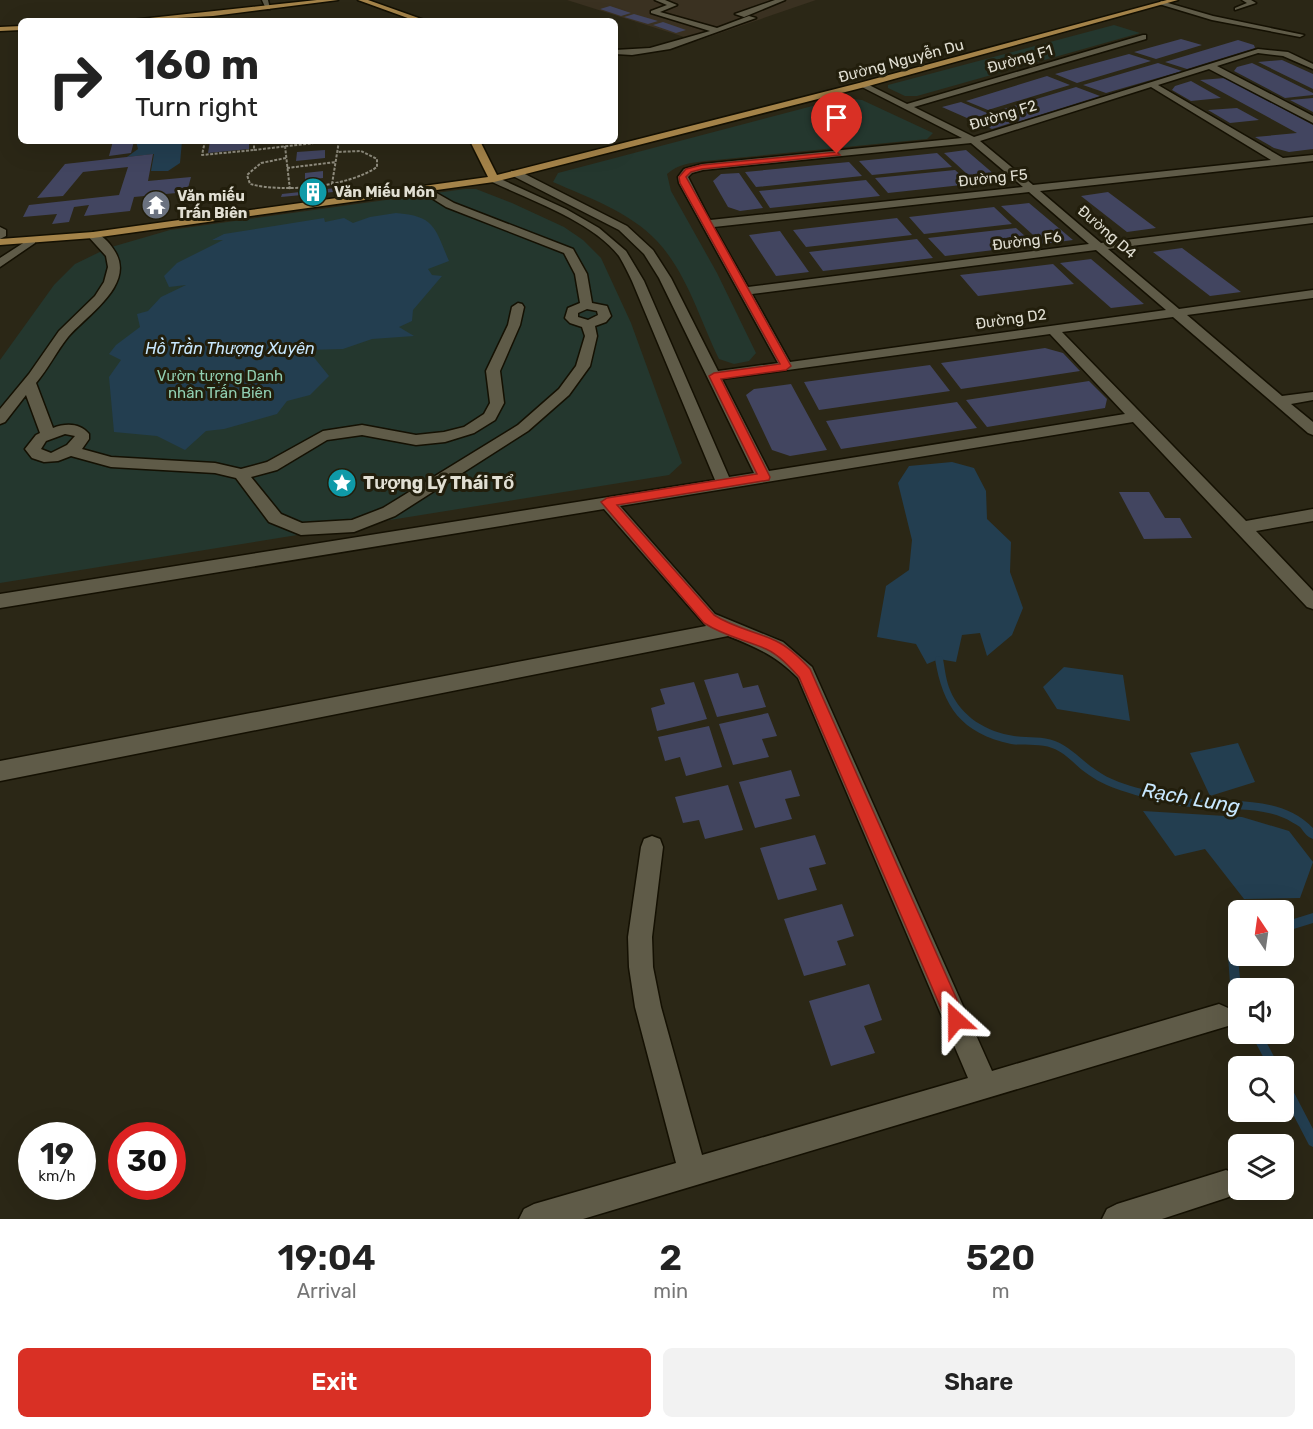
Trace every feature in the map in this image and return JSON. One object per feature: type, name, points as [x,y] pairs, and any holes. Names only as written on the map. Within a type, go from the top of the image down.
[{"type":"main road","points":[[151,18],[266,4],[335,0]]},
{"type":"main road","points":[[362,0],[412,18]]},
{"type":"main road","name":"Đường Nguyễn Du","points":[[0,242],[31,242],[93,235],[494,179],[862,86],[1175,0]]},
{"type":"main road","points":[[0,29],[18,28]]},
{"type":"main road","points":[[476,144],[494,179]]},
{"type":"street","points":[[658,0],[674,5],[653,12],[715,30]]},
{"type":"street","points":[[748,0],[766,5]]},
{"type":"street","points":[[618,52],[655,50],[752,18],[739,14],[782,0]]},
{"type":"street","points":[[1237,9],[1253,3],[1245,0]]},
{"type":"street","points":[[1161,3],[1212,18],[1300,35]]},
{"type":"street","points":[[1259,39],[1279,31]]},
{"type":"street","name":"Đường F1","points":[[905,106],[1143,38]]},
{"type":"street","name":"Đường F2","points":[[707,224],[682,177],[688,171],[702,167],[973,140],[1258,51],[1285,54],[1310,65]]},
{"type":"street","points":[[1210,66],[1313,120]]},
{"type":"street","points":[[1151,84],[1282,162]]},
{"type":"street","name":"Đường D4","points":[[862,86],[973,140],[1313,430]]},
{"type":"street","name":"Đường F5","points":[[707,224],[1313,158]]},
{"type":"street","points":[[515,174],[602,217],[639,240],[650,252],[764,477]]},
{"type":"street","points":[[494,179],[603,235],[623,255],[638,281],[724,483]]},
{"type":"street","points":[[426,190],[450,205],[569,251],[581,274],[586,305]]},
{"type":"street","name":"Đường F6","points":[[744,291],[1313,220]]},
{"type":"street","points":[[707,224],[786,366]]},
{"type":"street","points":[[0,230],[0,237]]},
{"type":"street","points":[[0,419],[11,401],[29,383],[64,333],[108,288],[114,272],[112,255],[108,248],[93,235]]},
{"type":"street","points":[[0,264],[31,242]]},
{"type":"street","name":"Đường D2","points":[[714,376],[1313,294]]},
{"type":"street","points":[[586,305],[598,306],[605,312],[601,320],[588,324],[575,321],[570,314],[575,308],[586,305]]},
{"type":"street","points":[[71,451],[111,462],[215,468],[242,474],[272,465],[323,436],[362,430],[416,440],[445,437],[468,430],[490,417],[497,403],[493,371],[514,325],[518,308]]},
{"type":"street","points":[[242,474],[275,518],[302,529],[354,525],[389,512],[523,428],[564,392],[583,366],[591,336],[588,324]]},
{"type":"street","points":[[1053,330],[1313,602]]},
{"type":"street","points":[[29,383],[48,434]]},
{"type":"street","points":[[1279,401],[1313,396]]},
{"type":"street","points":[[0,601],[1135,417]]},
{"type":"street","points":[[63,429],[77,430],[82,434],[82,439],[71,451],[51,457],[36,454],[33,449],[35,444],[48,434],[63,429]]},
{"type":"street","points":[[607,502],[709,619],[725,630],[772,645],[791,658],[804,673],[985,1086]]},
{"type":"street","points":[[1241,528],[1313,515]]},
{"type":"street","points":[[0,771],[725,630]]},
{"type":"street","points":[[652,847],[640,937],[641,967],[648,1007],[692,1172]]},
{"type":"street","points":[[534,1219],[1219,1017]]},
{"type":"street","points":[[1117,1219],[1226,1184]]},
{"type":"path","points":[[204,144],[202,155],[303,144]]},
{"type":"path","points":[[254,144],[254,150]]},
{"type":"path","points":[[330,203],[338,144]]},
{"type":"path","points":[[285,146],[291,208]]},
{"type":"path","points":[[286,158],[255,166],[247,179],[250,184],[263,188],[333,182],[367,175],[374,172],[379,163],[368,153],[337,152]]},
{"type":"path","points":[[287,168],[336,162]]},
{"type":"shaded area","points":[[567,0],[816,0],[697,41]]},
{"type":"green space","points":[[1114,25],[1140,33],[917,96],[905,96],[888,88],[888,85]]},
{"type":"green space","points":[[843,98],[862,100],[933,133],[927,139],[695,162],[680,166],[667,174],[671,191],[717,273],[756,353],[749,361],[734,364],[719,359],[685,282],[677,267],[657,241],[634,222],[608,206],[553,182],[558,173]]},
{"type":"green space","name":"Vườn tượng Danh nhân Trấn Biên","points":[[476,189],[564,227],[583,240],[601,258],[631,323],[682,463],[669,475],[0,583],[0,360],[54,285],[75,264],[108,248],[170,230]]},
{"type":"water","points":[[137,144],[182,144],[180,163],[168,171],[151,171],[154,154],[127,157],[138,149]]},
{"type":"water","name":"Hồ Trần Thượng Xuyên","points":[[396,213],[419,217],[427,221],[437,233],[449,261],[428,269],[432,275],[442,276],[413,310],[412,321],[399,327],[414,336],[372,339],[343,349],[308,350],[329,376],[310,395],[287,401],[277,414],[224,429],[206,431],[185,450],[157,436],[114,432],[109,377],[121,360],[109,354],[116,345],[140,327],[137,314],[148,311],[161,297],[186,285],[169,287],[164,276],[177,263],[223,240],[212,240],[224,234],[324,218],[325,222],[344,218],[353,223],[370,217]]},
{"type":"water","points":[[952,462],[974,468],[986,491],[987,519],[1011,542],[1010,572],[1023,608],[1012,635],[987,656],[980,633],[962,635],[956,662],[939,659],[927,664],[916,644],[877,637],[886,586],[909,570],[912,540],[898,483],[909,466]]},
{"type":"water","points":[[1064,667],[1123,675],[1130,721],[1057,709],[1043,687]]},
{"type":"water","points":[[1238,743],[1255,782],[1210,796],[1190,753]]},
{"type":"water","points":[[1143,811],[1242,817],[1289,831],[1313,862],[1300,898],[1244,899],[1205,849],[1175,856]]},
{"type":"building","points":[[610,6],[631,13],[621,16],[600,9]]},
{"type":"building","points":[[634,14],[658,21],[648,24],[624,17]]},
{"type":"building","points":[[663,22],[686,30],[676,33],[653,25]]},
{"type":"building","points":[[1181,39],[1202,45],[1156,59],[1134,52]]},
{"type":"building","points":[[1238,40],[1254,45],[1255,48],[1187,69],[1165,62]]},
{"type":"building","points":[[1129,54],[1151,61],[1077,83],[1055,74]]},
{"type":"building","points":[[1282,60],[1313,74],[1313,89],[1258,62]]},
{"type":"building","points":[[1158,63],[1182,71],[1106,93],[1083,85]]},
{"type":"building","points":[[1252,63],[1313,95],[1285,98],[1234,71],[1237,67]]},
{"type":"building","points":[[1047,76],[1070,85],[988,110],[966,101]]},
{"type":"building","points":[[1225,78],[1313,125],[1313,149],[1289,152],[1274,148],[1255,137],[1297,133],[1200,80]]},
{"type":"building","points":[[1191,81],[1221,98],[1191,101],[1172,90],[1175,86]]},
{"type":"building","points":[[1076,87],[1100,96],[1017,122],[994,112]]},
{"type":"building","points":[[1313,98],[1313,112],[1290,100]]},
{"type":"building","points":[[961,102],[1011,123],[992,129],[942,107]]},
{"type":"building","points":[[1237,108],[1259,120],[1230,123],[1208,110]]},
{"type":"building","points":[[112,144],[133,144],[131,153],[109,156]]},
{"type":"building","points":[[210,144],[249,144],[249,149],[208,153]]},
{"type":"building","points":[[325,150],[325,158],[296,161],[297,152]]},
{"type":"building","points":[[966,150],[1002,181],[978,184],[944,153]]},
{"type":"building","points":[[937,153],[952,167],[872,175],[859,161]]},
{"type":"building","points":[[153,154],[148,181],[191,177],[187,192],[134,197],[130,211],[84,216],[89,205],[74,207],[69,222],[52,224],[57,214],[23,217],[29,205],[119,195],[128,167],[83,172],[63,196],[37,198],[65,164]]},
{"type":"building","points":[[849,162],[862,176],[756,187],[745,172]]},
{"type":"building","points":[[955,170],[971,184],[888,193],[875,178]]},
{"type":"building","points":[[323,171],[323,178],[305,180],[305,173]]},
{"type":"building","points":[[739,173],[763,208],[740,211],[728,207],[713,181],[721,174]]},
{"type":"building","points":[[866,180],[880,196],[770,208],[759,191]]},
{"type":"building","name":"Văn Miếu Môn","points":[[345,187],[344,191],[281,197],[282,194]]},
{"type":"building","points":[[1108,192],[1156,228],[1127,232],[1081,196]]},
{"type":"building","points":[[1029,203],[1073,240],[1043,244],[1001,206]]},
{"type":"building","points":[[994,207],[1012,224],[924,234],[909,217]]},
{"type":"building","points":[[897,218],[912,235],[806,247],[793,230]]},
{"type":"building","points":[[1016,228],[1035,245],[945,256],[928,238]]},
{"type":"building","points":[[780,231],[809,272],[776,276],[749,235]]},
{"type":"building","points":[[917,239],[933,258],[823,271],[809,252]]},
{"type":"building","points":[[1182,248],[1241,292],[1210,296],[1153,252]]},
{"type":"building","points":[[1091,259],[1144,304],[1111,308],[1060,263]]},
{"type":"building","points":[[1053,264],[1074,284],[978,296],[960,275]]},
{"type":"building","points":[[1045,348],[1063,353],[1080,371],[961,389],[941,363]]},
{"type":"building","points":[[930,365],[950,391],[819,410],[804,382]]},
{"type":"building","points":[[1089,381],[1107,399],[1105,408],[987,427],[966,400]]},
{"type":"building","points":[[791,384],[827,450],[790,456],[772,450],[746,395],[754,389]]},
{"type":"building","points":[[957,402],[977,428],[841,449],[826,421]]},
{"type":"building","points":[[1119,492],[1149,492],[1165,518],[1180,518],[1192,538],[1144,539]]},
{"type":"building","points":[[738,673],[743,688],[758,685],[766,707],[717,717],[704,680]]},
{"type":"building","points":[[694,682],[707,719],[657,731],[651,708],[665,704],[660,689]]},
{"type":"building","points":[[768,713],[777,736],[762,739],[769,757],[733,765],[719,724]]},
{"type":"building","points":[[709,726],[722,767],[686,776],[680,757],[665,761],[658,737]]},
{"type":"building","points":[[791,770],[800,796],[785,799],[792,819],[755,828],[739,782]]},
{"type":"building","points":[[728,785],[743,830],[705,839],[699,820],[683,823],[675,797]]},
{"type":"building","points":[[815,835],[826,864],[809,868],[817,890],[778,900],[760,848]]},
{"type":"building","points":[[842,904],[854,936],[837,941],[846,965],[804,976],[784,919]]},
{"type":"building","points":[[869,984],[882,1020],[864,1026],[875,1053],[831,1066],[809,1001]]},
{"type":"waterway","name":"Rạch Lung","points":[[939,659],[946,690],[952,703],[969,722],[981,730],[1012,740],[1053,744],[1065,750],[1097,776],[1142,793],[1189,803],[1273,809],[1302,823],[1313,835]]},
{"type":"waterway","name":"Rạch Lung","points":[[1294,924],[1313,918]]},
{"type":"waterway","name":"Rạch Lung","points":[[1234,966],[1235,978]]},
{"type":"waterway","name":"Rạch Lung","points":[[1262,1044],[1268,1056]]},
{"type":"waterway","name":"Rạch Lung","points":[[1294,1104],[1313,1141]]},
{"type":"place","name":"Văn Miếu Môn","points":[[313,192]]},
{"type":"place","name":"Văn miếu Trấn Biên","points":[[156,205]]},
{"type":"place","name":"Tượng Lý Thái Tổ","points":[[342,483]]},
{"type":"route","points":[[837,154],[702,167],[688,171],[682,177],[786,366],[714,376],[764,477],[607,502],[709,619],[725,630],[772,645],[791,658],[804,673],[956,1020]]}]
